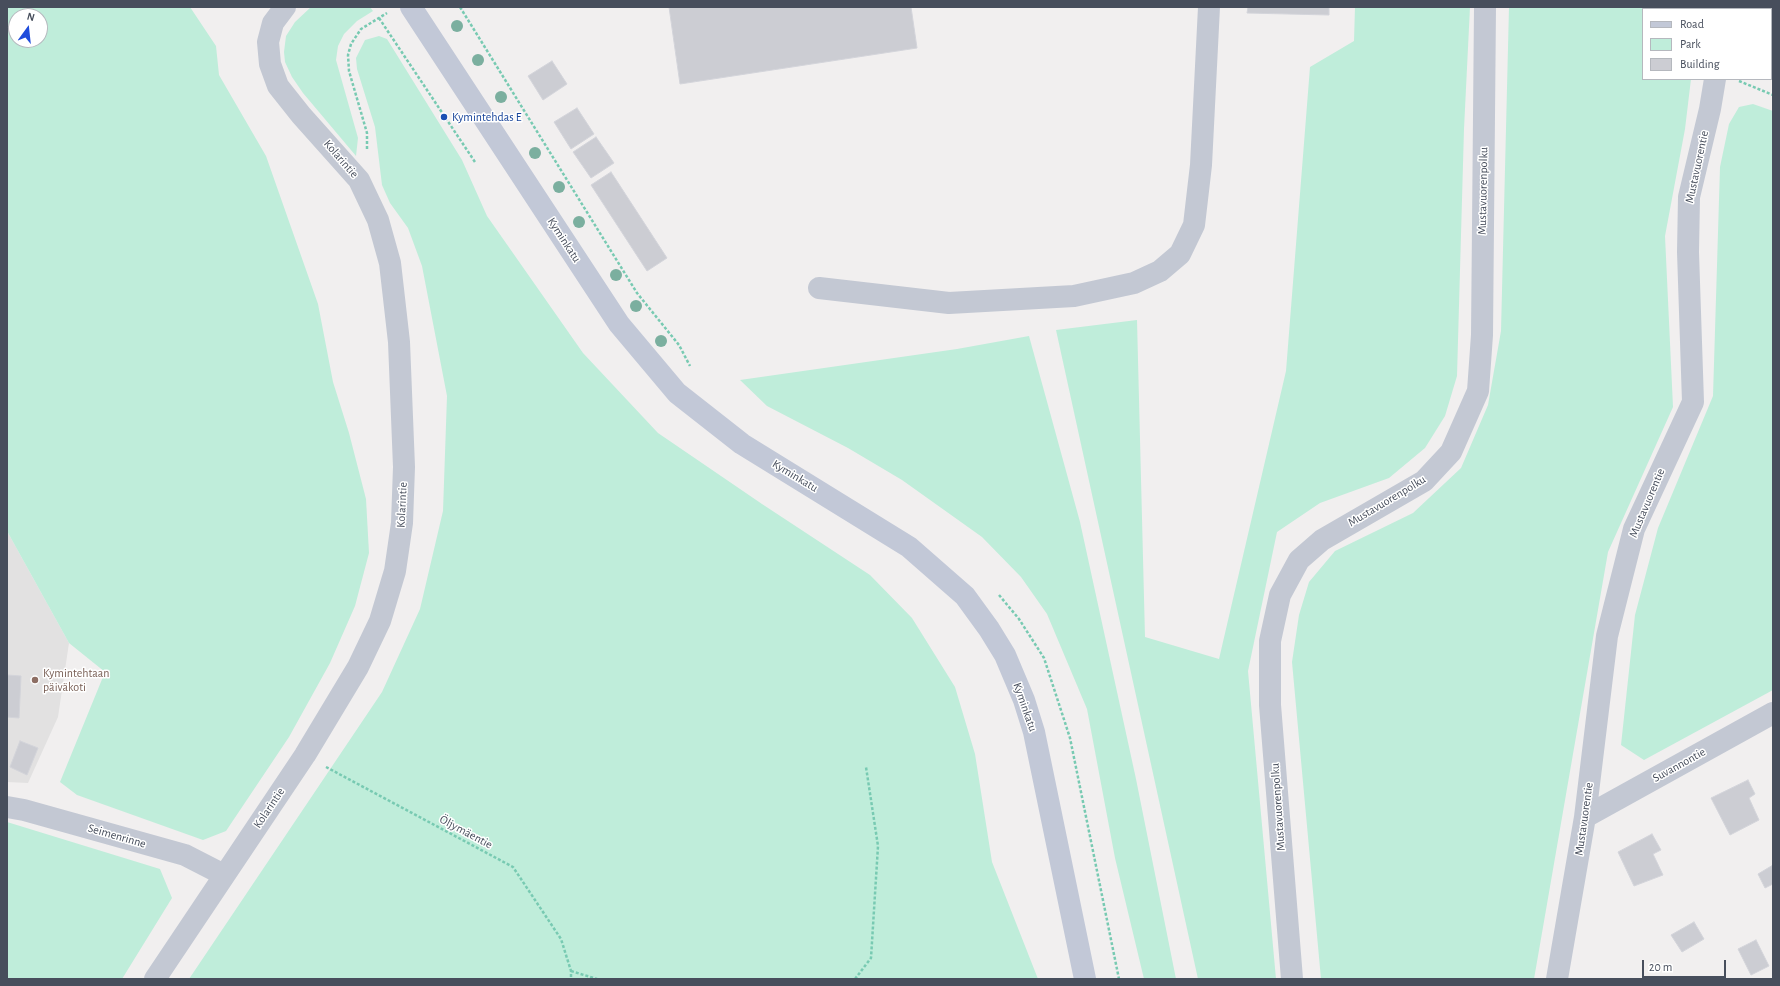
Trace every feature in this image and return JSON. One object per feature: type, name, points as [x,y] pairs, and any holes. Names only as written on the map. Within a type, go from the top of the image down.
[{"type":"street","name":"Kolarintie","points":[[155,979],[305,755],[358,667],[380,621],[395,571],[402,523],[404,467],[399,342],[390,263],[378,220],[359,180],[301,115],[278,86],[270,64],[268,42],[273,23],[285,7]]},
{"type":"street","name":"Kyminkatu","points":[[410,7],[619,324],[677,393],[742,444],[909,547],[965,596],[989,629],[1005,655],[1024,700],[1034,732],[1084,979]]},
{"type":"street","points":[[819,288],[949,303],[1074,296],[1134,283],[1160,271],[1180,254],[1194,225],[1201,165],[1209,7]]},
{"type":"street","name":"Mustavuorenpolku","points":[[1292,979],[1270,705],[1270,641],[1280,595],[1298,560],[1322,540],[1372,509],[1424,481],[1451,452],[1478,391],[1482,334],[1485,7]]},
{"type":"street","name":"Mustavuorentie","points":[[1557,979],[1585,817],[1607,636],[1634,528],[1693,402],[1688,252],[1689,197],[1710,109],[1724,80]]},
{"type":"street","name":"Suvannontie","points":[[1585,817],[1773,713]]},
{"type":"street","name":"Seimenrinne","points":[[7,807],[185,855],[224,875]]},
{"type":"path","points":[[359,180],[368,163],[367,133],[349,71],[348,55],[350,44],[361,29],[378,18],[475,162]]},
{"type":"path","points":[[1728,80],[1773,95]]},
{"type":"path","name":"Öljymäentie","points":[[305,755],[513,867],[561,939],[571,972],[570,979]]},
{"type":"path","points":[[855,979],[871,958],[878,853],[866,766]]},
{"type":"path","points":[[571,972],[597,979]]},
{"type":"shaded area","name":"Kymintehtaan päiväkoti","points":[[7,531],[69,643],[58,717],[28,783],[7,782]]},
{"type":"green space","points":[[7,7],[190,7],[216,46],[219,75],[266,156],[318,304],[333,382],[349,433],[366,499],[369,553],[355,606],[330,663],[289,737],[226,831],[203,840],[77,795],[60,782],[105,672],[69,643],[7,531]]},
{"type":"green space","points":[[311,7],[370,7],[373,11],[357,21],[344,34],[338,46],[336,60],[358,138],[356,156],[303,93],[292,77],[285,62],[284,52],[286,36],[295,22]]},
{"type":"green space","points":[[1355,7],[1470,7],[1464,129],[1457,376],[1445,416],[1425,448],[1389,478],[1320,503],[1277,532],[1248,671],[1276,979],[1198,979],[1056,330],[1137,320],[1145,637],[1219,659],[1286,371],[1310,67],[1354,41]]},
{"type":"green space","points":[[1509,7],[1697,7],[1642,8],[1642,80],[1691,80],[1685,129],[1665,236],[1673,407],[1608,552],[1534,979],[1321,979],[1292,662],[1299,615],[1309,582],[1335,551],[1413,513],[1461,468],[1488,405],[1501,331]]},
{"type":"green space","points":[[379,36],[387,39],[462,160],[487,216],[583,353],[658,433],[870,575],[912,618],[955,687],[975,754],[992,862],[1038,979],[189,979],[382,692],[420,609],[443,511],[447,396],[422,266],[408,228],[390,203],[382,185],[375,127],[357,69],[356,58],[365,40]]},
{"type":"green space","points":[[1753,104],[1773,111],[1773,690],[1644,760],[1621,745],[1635,615],[1658,528],[1713,396],[1720,167],[1729,124],[1739,107]]},
{"type":"green space","points":[[1029,336],[1080,522],[1136,779],[1176,979],[1144,979],[1115,858],[1087,709],[1047,614],[1021,577],[982,537],[902,480],[848,448],[767,406],[740,380],[957,349]]},
{"type":"green space","points":[[7,822],[160,869],[172,898],[122,979],[7,979]]},
{"type":"building","points":[[669,7],[911,7],[917,48],[680,84]]},
{"type":"building","points":[[1248,7],[1329,7],[1329,15],[1247,13]]},
{"type":"building","points":[[1773,7],[1773,36],[1772,8],[1765,8]]},
{"type":"building","points":[[552,61],[567,84],[543,100],[528,76]]},
{"type":"building","points":[[577,108],[594,134],[571,149],[554,122]]},
{"type":"building","points":[[596,137],[614,163],[591,178],[573,152]]},
{"type":"building","points":[[611,172],[667,258],[647,271],[591,185]]},
{"type":"building","points":[[7,675],[21,676],[19,718],[7,717]]},
{"type":"building","points":[[20,741],[38,748],[27,775],[10,767]]},
{"type":"building","points":[[1748,780],[1755,794],[1749,798],[1759,820],[1730,835],[1711,798]]},
{"type":"building","points":[[1652,834],[1661,850],[1653,854],[1663,875],[1634,886],[1618,852]]},
{"type":"building","points":[[1773,865],[1773,884],[1765,888],[1758,874]]},
{"type":"building","points":[[1694,922],[1704,939],[1682,952],[1671,935]]},
{"type":"building","points":[[1756,940],[1769,966],[1751,975],[1738,949]]},
{"type":"place","name":"Kymintehdas E","points":[[444,117]]},
{"type":"place","name":"Kymintehtaan päiväkoti","points":[[35,680]]}]
